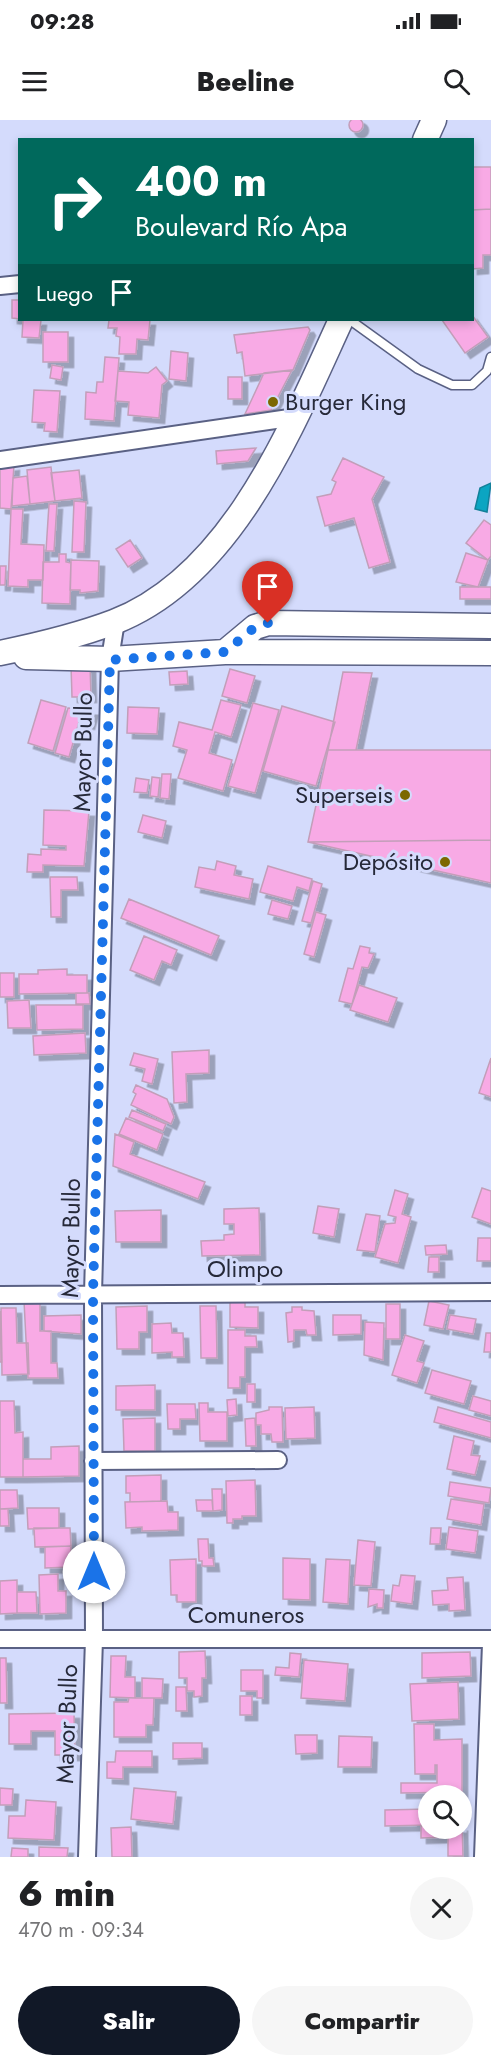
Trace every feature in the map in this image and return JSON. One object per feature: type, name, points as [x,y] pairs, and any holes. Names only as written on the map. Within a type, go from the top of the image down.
[{"type":"main road","points":[[426,138],[434,120]]},
{"type":"main road","points":[[0,654],[58,640],[116,621],[168,592],[213,551],[247,506],[296,417],[341,321]]},
{"type":"main road","points":[[225,652],[255,627],[268,623],[491,626]]},
{"type":"main road","points":[[0,654],[110,660],[225,652],[491,653]]},
{"type":"street","points":[[0,286],[18,284]]},
{"type":"street","points":[[0,460],[296,417]]},
{"type":"street","name":"Mayor Bullo","points":[[87,1857],[94,1639],[93,1294],[110,660],[116,621]]},
{"type":"street","name":"Olimpo","points":[[0,1295],[491,1292]]},
{"type":"street","points":[[93,1461],[278,1460]]},
{"type":"street","name":"Comuneros","points":[[0,1639],[491,1642]]},
{"type":"street","points":[[483,1857],[491,1642]]},
{"type":"lane","points":[[351,321],[418,369],[452,386],[472,385],[487,371],[491,357]]},
{"type":"water","points":[[491,483],[487,512],[475,509],[480,488]]},
{"type":"building","points":[[353,118],[359,118],[363,125],[359,132],[353,132],[349,128],[349,122]]},
{"type":"building","points":[[474,167],[491,167],[491,209],[474,210]]},
{"type":"building","points":[[491,209],[491,255],[483,255],[483,268],[474,269],[474,210]]},
{"type":"building","points":[[12,300],[18,300],[18,319],[12,318]]},
{"type":"building","points":[[474,318],[488,337],[465,353],[443,321],[474,321]]},
{"type":"building","points":[[23,321],[41,321],[39,338],[22,337]]},
{"type":"building","points":[[109,321],[150,321],[148,340],[137,339],[136,354],[119,354],[120,337],[116,336],[117,328],[108,328]]},
{"type":"building","points":[[308,327],[310,330],[293,370],[245,376],[242,352],[237,353],[234,335]]},
{"type":"building","points":[[43,332],[68,332],[68,362],[43,362]]},
{"type":"building","points":[[171,351],[188,353],[186,381],[169,379]]},
{"type":"building","points":[[105,357],[119,358],[114,421],[85,419],[86,392],[96,393],[97,382],[103,382]]},
{"type":"building","points":[[52,365],[63,367],[61,380],[50,378]]},
{"type":"building","points":[[156,367],[167,381],[162,385],[159,418],[128,415],[129,402],[115,401],[118,371],[148,373]]},
{"type":"building","points":[[292,370],[271,410],[245,414],[264,373]]},
{"type":"building","points":[[228,377],[242,377],[242,399],[228,399]]},
{"type":"building","points":[[34,390],[60,391],[57,432],[44,431],[45,423],[32,422]]},
{"type":"building","points":[[256,448],[248,461],[217,464],[216,451]]},
{"type":"building","points":[[343,458],[384,477],[372,499],[390,562],[369,568],[354,518],[325,526],[317,497],[331,494],[336,482],[332,480]]},
{"type":"building","points":[[14,465],[11,509],[0,508],[0,467]]},
{"type":"building","points":[[51,467],[55,501],[30,504],[27,470]]},
{"type":"building","points":[[79,470],[82,498],[55,501],[51,473]]},
{"type":"building","points":[[27,476],[30,504],[12,506],[13,478]]},
{"type":"building","points":[[74,501],[86,502],[84,552],[72,552]]},
{"type":"building","points":[[49,504],[57,504],[54,551],[46,551]]},
{"type":"building","points":[[11,509],[23,509],[21,544],[44,545],[43,580],[28,580],[28,587],[8,586]]},
{"type":"building","points":[[484,520],[491,525],[491,556],[488,560],[466,543]]},
{"type":"building","points":[[130,540],[142,558],[128,567],[116,549]]},
{"type":"building","points":[[466,553],[488,560],[478,587],[456,582]]},
{"type":"building","points":[[59,554],[66,554],[66,562],[71,563],[70,604],[42,603],[43,562],[59,562]]},
{"type":"building","points":[[71,560],[99,561],[98,591],[80,593],[80,590],[70,590]]},
{"type":"building","points":[[0,566],[6,566],[5,585],[0,585]]},
{"type":"building","points":[[460,587],[491,587],[491,599],[460,599]]},
{"type":"building","points":[[90,664],[91,697],[72,697],[71,665]]},
{"type":"building","points":[[230,669],[255,676],[247,703],[222,696]]},
{"type":"building","points":[[187,671],[188,684],[170,685],[169,672]]},
{"type":"building","points":[[343,672],[372,673],[356,750],[328,750]]},
{"type":"building","points":[[41,700],[66,707],[53,751],[28,743]]},
{"type":"building","points":[[221,700],[241,705],[231,737],[215,732],[209,753],[232,760],[223,791],[178,778],[187,750],[173,746],[179,722],[212,730]]},
{"type":"building","points":[[253,703],[279,710],[255,793],[228,786]]},
{"type":"building","points":[[282,706],[335,722],[316,786],[263,771]]},
{"type":"building","points":[[128,707],[159,708],[157,734],[127,733]]},
{"type":"building","points":[[68,708],[93,710],[89,724],[79,722],[69,757],[55,753]]},
{"type":"building","name":"Superseis","points":[[328,750],[491,750],[491,840],[308,842]]},
{"type":"building","points":[[162,774],[171,774],[169,799],[160,798]]},
{"type":"building","points":[[152,777],[160,778],[158,797],[150,796]]},
{"type":"building","points":[[136,778],[149,780],[147,793],[134,792]]},
{"type":"building","points":[[44,810],[89,811],[84,866],[43,865],[43,872],[27,872],[28,854],[41,855],[41,849],[66,850],[66,846],[43,845]]},
{"type":"building","points":[[143,815],[166,821],[162,838],[138,832]]},
{"type":"building","name":"Depósito","points":[[491,840],[491,883],[308,842]]},
{"type":"building","points":[[217,861],[236,866],[234,875],[253,879],[249,899],[195,887],[199,867],[215,870]]},
{"type":"building","points":[[268,866],[312,879],[309,891],[297,887],[293,901],[260,892]]},
{"type":"building","points":[[50,877],[77,877],[78,890],[61,890],[61,917],[51,917]]},
{"type":"building","points":[[313,881],[322,884],[311,923],[302,921]]},
{"type":"building","points":[[129,899],[219,936],[211,955],[121,918]]},
{"type":"building","points":[[272,900],[292,906],[288,919],[268,914]]},
{"type":"building","points":[[316,912],[326,915],[314,957],[304,954]]},
{"type":"building","points":[[144,936],[177,950],[171,965],[162,961],[154,980],[130,970]]},
{"type":"building","points":[[360,946],[370,948],[369,953],[374,954],[368,968],[362,967],[352,1004],[339,1001],[348,968],[353,969]]},
{"type":"building","points":[[67,969],[67,975],[87,975],[87,993],[19,994],[19,974],[38,974],[38,970]]},
{"type":"building","points":[[0,973],[14,973],[14,997],[0,997]]},
{"type":"building","points":[[359,985],[397,998],[388,1022],[350,1010]]},
{"type":"building","points":[[76,993],[89,993],[90,1004],[76,1004]]},
{"type":"building","points":[[29,1000],[31,1028],[8,1028],[7,1001]]},
{"type":"building","points":[[36,1005],[83,1005],[83,1029],[37,1030]]},
{"type":"building","points":[[85,1033],[86,1053],[34,1055],[33,1036]]},
{"type":"building","points":[[209,1050],[209,1073],[186,1074],[187,1102],[174,1103],[172,1052]]},
{"type":"building","points":[[134,1053],[158,1059],[152,1084],[142,1081],[145,1069],[130,1065]]},
{"type":"building","points":[[491,1058],[491,1097],[479,1093]]},
{"type":"building","points":[[136,1085],[167,1099],[174,1117],[171,1124],[131,1105],[136,1094],[133,1092]]},
{"type":"building","points":[[132,1110],[166,1124],[163,1131],[129,1117]]},
{"type":"building","points":[[126,1118],[163,1134],[157,1150],[119,1134]]},
{"type":"building","points":[[115,1134],[134,1142],[130,1154],[205,1182],[198,1199],[113,1166]]},
{"type":"building","points":[[482,1188],[491,1191],[491,1224],[472,1217]]},
{"type":"building","points":[[395,1190],[408,1194],[402,1214],[411,1217],[398,1263],[375,1257],[385,1224],[395,1223],[396,1217],[388,1215]]},
{"type":"building","points":[[318,1206],[339,1209],[334,1237],[313,1233]]},
{"type":"building","points":[[259,1208],[260,1255],[202,1256],[201,1241],[224,1240],[224,1235],[234,1234],[234,1224],[224,1224],[224,1209]]},
{"type":"building","points":[[161,1210],[161,1242],[116,1242],[115,1211]]},
{"type":"building","points":[[366,1214],[380,1216],[375,1252],[357,1250]]},
{"type":"building","points":[[478,1238],[491,1238],[491,1261],[477,1261]]},
{"type":"building","points":[[446,1245],[447,1254],[426,1255],[425,1246]]},
{"type":"building","points":[[429,1257],[439,1257],[439,1272],[428,1272]]},
{"type":"building","points":[[24,1301],[40,1301],[40,1331],[51,1331],[51,1363],[57,1363],[58,1378],[28,1378]]},
{"type":"building","points":[[429,1301],[449,1305],[443,1329],[424,1325]]},
{"type":"building","points":[[230,1302],[245,1302],[245,1307],[258,1307],[258,1328],[230,1327]]},
{"type":"building","points":[[386,1304],[400,1304],[400,1339],[386,1339]]},
{"type":"building","points":[[147,1306],[147,1332],[139,1332],[139,1349],[117,1349],[116,1307]]},
{"type":"building","points":[[200,1306],[216,1306],[217,1358],[201,1358]]},
{"type":"building","points":[[292,1307],[314,1311],[316,1335],[307,1335],[306,1330],[294,1330],[294,1341],[288,1342],[286,1313],[292,1312]]},
{"type":"building","points":[[1,1308],[16,1308],[17,1343],[28,1343],[29,1374],[2,1375]]},
{"type":"building","points":[[0,1312],[2,1362],[0,1362]]},
{"type":"building","points":[[81,1315],[81,1334],[44,1331],[44,1316]]},
{"type":"building","points":[[333,1315],[361,1315],[361,1334],[333,1335]]},
{"type":"building","points":[[450,1315],[476,1319],[473,1334],[447,1329]]},
{"type":"building","points":[[365,1322],[384,1323],[383,1360],[364,1355]]},
{"type":"building","points":[[171,1323],[172,1333],[183,1333],[184,1357],[172,1357],[172,1352],[152,1353],[152,1324]]},
{"type":"building","points":[[228,1330],[245,1330],[245,1336],[256,1336],[257,1347],[245,1347],[245,1377],[240,1377],[240,1388],[228,1388]]},
{"type":"building","points":[[486,1333],[491,1333],[491,1352],[484,1352]]},
{"type":"building","points":[[405,1335],[424,1341],[417,1361],[424,1363],[417,1383],[392,1375]]},
{"type":"building","points":[[432,1370],[471,1381],[464,1404],[425,1393]]},
{"type":"building","points":[[247,1384],[255,1384],[255,1402],[247,1402]]},
{"type":"building","points":[[155,1385],[155,1410],[116,1410],[116,1386]]},
{"type":"building","points":[[473,1396],[491,1401],[491,1416],[469,1410]]},
{"type":"building","points":[[236,1399],[237,1415],[228,1416],[227,1400]]},
{"type":"building","points":[[0,1401],[14,1401],[15,1433],[23,1432],[23,1477],[0,1477]]},
{"type":"building","points":[[199,1403],[208,1403],[208,1412],[227,1412],[227,1441],[200,1441]]},
{"type":"building","points":[[167,1404],[195,1404],[196,1419],[180,1419],[180,1429],[168,1429]]},
{"type":"building","points":[[269,1407],[282,1407],[283,1442],[272,1442],[271,1434],[261,1434],[261,1425],[256,1425],[256,1413],[269,1410]]},
{"type":"building","points":[[314,1407],[315,1438],[286,1439],[285,1408]]},
{"type":"building","points":[[438,1407],[491,1422],[491,1438],[434,1422]]},
{"type":"building","points":[[155,1418],[155,1451],[124,1451],[123,1419]]},
{"type":"building","points":[[255,1418],[256,1446],[246,1446],[245,1419]]},
{"type":"building","points":[[454,1436],[474,1441],[471,1455],[480,1456],[475,1475],[447,1469]]},
{"type":"building","points":[[79,1446],[79,1476],[23,1477],[23,1459],[51,1459],[51,1447]]},
{"type":"building","points":[[161,1475],[161,1501],[130,1502],[130,1493],[126,1493],[126,1476]]},
{"type":"building","points":[[255,1480],[256,1516],[242,1516],[242,1519],[233,1519],[233,1523],[227,1523],[226,1481]]},
{"type":"building","points":[[450,1482],[491,1488],[489,1503],[448,1496]]},
{"type":"building","points":[[212,1489],[222,1489],[222,1510],[213,1511]]},
{"type":"building","points":[[0,1490],[17,1490],[18,1508],[0,1509]]},
{"type":"building","points":[[451,1499],[484,1504],[481,1525],[447,1519]]},
{"type":"building","points":[[196,1500],[212,1500],[213,1511],[197,1511]]},
{"type":"building","points":[[167,1501],[168,1512],[178,1512],[178,1530],[142,1531],[142,1527],[126,1528],[125,1502]]},
{"type":"building","points":[[27,1508],[59,1508],[59,1528],[28,1529]]},
{"type":"building","points":[[0,1509],[8,1509],[9,1526],[0,1526]]},
{"type":"building","points":[[449,1527],[478,1531],[475,1553],[446,1549]]},
{"type":"building","points":[[34,1528],[70,1528],[71,1546],[35,1547]]},
{"type":"building","points":[[431,1528],[441,1528],[440,1544],[430,1544]]},
{"type":"building","points":[[198,1539],[208,1539],[209,1558],[213,1558],[214,1566],[202,1566],[202,1561],[199,1561]]},
{"type":"building","points":[[358,1540],[375,1542],[371,1586],[354,1585]]},
{"type":"building","points":[[71,1546],[71,1567],[45,1568],[45,1547]]},
{"type":"building","points":[[283,1558],[310,1559],[310,1600],[283,1599]]},
{"type":"building","points":[[196,1559],[196,1602],[177,1602],[177,1595],[171,1595],[170,1560]]},
{"type":"building","points":[[326,1559],[350,1560],[348,1604],[323,1602]]},
{"type":"building","points":[[58,1574],[58,1591],[66,1591],[66,1613],[40,1614],[39,1575]]},
{"type":"building","points":[[401,1575],[415,1576],[412,1604],[391,1601],[393,1585],[399,1586]]},
{"type":"building","points":[[463,1577],[465,1610],[449,1611],[449,1604],[433,1605],[432,1591],[448,1590],[447,1578]]},
{"type":"building","points":[[17,1580],[17,1613],[0,1614],[0,1581]]},
{"type":"building","points":[[369,1589],[384,1590],[383,1608],[377,1608],[377,1604],[368,1607]]},
{"type":"building","points":[[17,1592],[36,1592],[37,1613],[17,1613]]},
{"type":"building","points":[[205,1651],[206,1678],[202,1678],[202,1696],[194,1697],[194,1691],[187,1691],[187,1678],[179,1678],[179,1652]]},
{"type":"building","points":[[470,1652],[471,1676],[422,1678],[422,1653]]},
{"type":"building","points":[[290,1653],[301,1654],[299,1677],[275,1675],[276,1667],[289,1668]]},
{"type":"building","points":[[111,1656],[126,1656],[125,1677],[135,1677],[135,1698],[110,1697]]},
{"type":"building","points":[[0,1658],[6,1658],[7,1703],[0,1703]]},
{"type":"building","points":[[304,1660],[348,1664],[345,1701],[301,1698]]},
{"type":"building","points":[[241,1670],[263,1670],[263,1698],[257,1698],[257,1691],[241,1691]]},
{"type":"building","points":[[142,1678],[163,1679],[162,1698],[142,1698]]},
{"type":"building","points":[[458,1682],[459,1719],[412,1721],[410,1684]]},
{"type":"building","points":[[176,1687],[186,1687],[187,1711],[176,1711]]},
{"type":"building","points":[[240,1696],[252,1696],[252,1715],[240,1715]]},
{"type":"building","points":[[129,1698],[154,1698],[153,1725],[146,1725],[146,1737],[114,1737],[114,1702],[128,1702]]},
{"type":"building","points":[[74,1713],[75,1755],[55,1755],[55,1731],[31,1731],[31,1744],[9,1744],[9,1714]]},
{"type":"building","points":[[414,1724],[434,1724],[434,1740],[462,1739],[462,1785],[418,1785],[418,1793],[401,1793],[401,1783],[437,1783],[437,1765],[435,1765],[435,1774],[415,1774]]},
{"type":"building","points":[[295,1735],[317,1735],[317,1753],[296,1754]]},
{"type":"building","points":[[339,1736],[372,1737],[371,1767],[338,1767]]},
{"type":"building","points":[[173,1743],[202,1743],[202,1758],[173,1759]]},
{"type":"building","points":[[116,1751],[152,1751],[152,1767],[123,1767],[123,1779],[107,1778],[107,1762],[115,1762]]},
{"type":"building","points":[[0,1788],[13,1789],[12,1805],[0,1805]]},
{"type":"building","points":[[134,1788],[176,1792],[173,1824],[131,1819]]},
{"type":"building","points":[[26,1800],[56,1802],[54,1840],[8,1838],[9,1816],[25,1816]]},
{"type":"building","points":[[418,1809],[418,1825],[385,1826],[385,1810]]},
{"type":"building","points":[[131,1827],[132,1857],[112,1857],[111,1828]]},
{"type":"building","points":[[448,1839],[462,1839],[463,1856],[448,1856]]},
{"type":"building","points":[[39,1847],[68,1848],[67,1857],[39,1857]]},
{"type":"building","points":[[12,1848],[28,1849],[28,1857],[11,1857]]},
{"type":"place","name":"Burger King","points":[[273,402]]},
{"type":"place","name":"Superseis","points":[[405,795]]},
{"type":"place","name":"Depósito","points":[[445,862]]},
{"type":"route","points":[[94,1572],[93,1294],[110,660],[225,652],[255,627],[268,623]]}]
